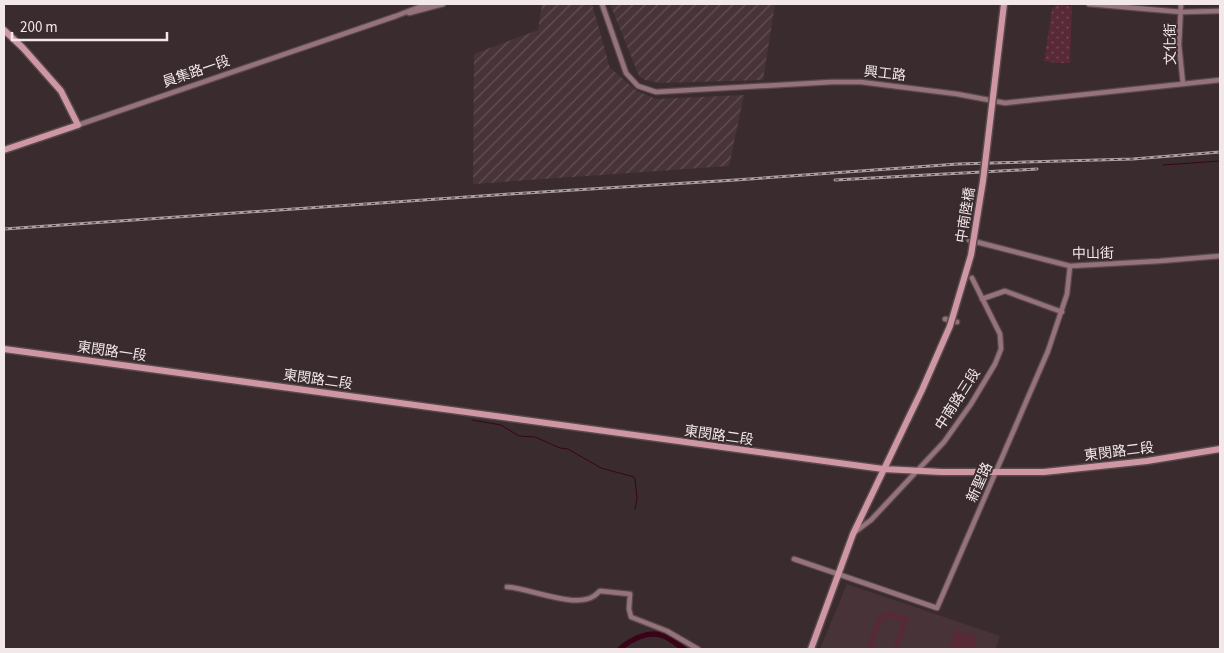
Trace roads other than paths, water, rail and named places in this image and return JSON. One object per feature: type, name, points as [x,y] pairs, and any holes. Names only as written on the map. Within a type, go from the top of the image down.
[{"type":"main road","name":"中南陸橋","points":[[883,469],[922,390],[950,326],[971,255],[983,181],[1004,4]]},
{"type":"main road","points":[[4,30],[23,48],[61,91],[78,125]]},
{"type":"main road","name":"員集路一段","points":[[4,150],[78,125]]},
{"type":"main road","name":"東閔路一段","points":[[4,349],[216,378]]},
{"type":"main road","name":"東閔路二段","points":[[216,378],[883,469],[996,472],[1062,470],[1147,461],[1220,449]]},
{"type":"main road","points":[[811,649],[853,534],[883,469]]},
{"type":"street","name":"員集路一段","points":[[78,125],[427,4]]},
{"type":"street","name":"員集路一段","points":[[396,16],[443,4]]},
{"type":"street","name":"興工路","points":[[602,4],[626,73],[638,86],[652,92],[861,82],[957,94],[1005,103],[1220,80]]},
{"type":"street","points":[[1089,4],[1181,12],[1220,11]]},
{"type":"street","name":"文化街","points":[[1181,4],[1179,45],[1183,84]]},
{"type":"street","name":"中山街","points":[[969,240],[1070,266],[1220,256]]},
{"type":"street","name":"新聖路","points":[[838,574],[937,608],[1048,351],[1067,294],[1070,266]]},
{"type":"street","name":"中南路三段","points":[[853,534],[871,520],[944,442],[959,423],[985,381],[1001,349],[1000,334],[972,278]]},
{"type":"street","points":[[982,299],[1005,291],[1062,312]]},
{"type":"street","points":[[945,319],[957,322]]},
{"type":"street","points":[[794,559],[838,574]]},
{"type":"street","points":[[507,587],[575,601],[594,596],[600,591],[630,594],[629,609],[631,617],[667,631],[698,649]]},
{"type":"waterway","points":[[1163,165],[1220,161]]},
{"type":"waterway","points":[[472,420],[501,425],[519,436],[535,437],[560,448],[568,449],[601,468],[634,477],[637,499],[635,509]]},
{"type":"waterway","points":[[620,649],[640,636],[652,634],[664,636],[684,649]]},
{"type":"railway","points":[[4,229],[958,164],[1133,159],[1220,152]]},
{"type":"railway","points":[[835,180],[1037,169]]}]
